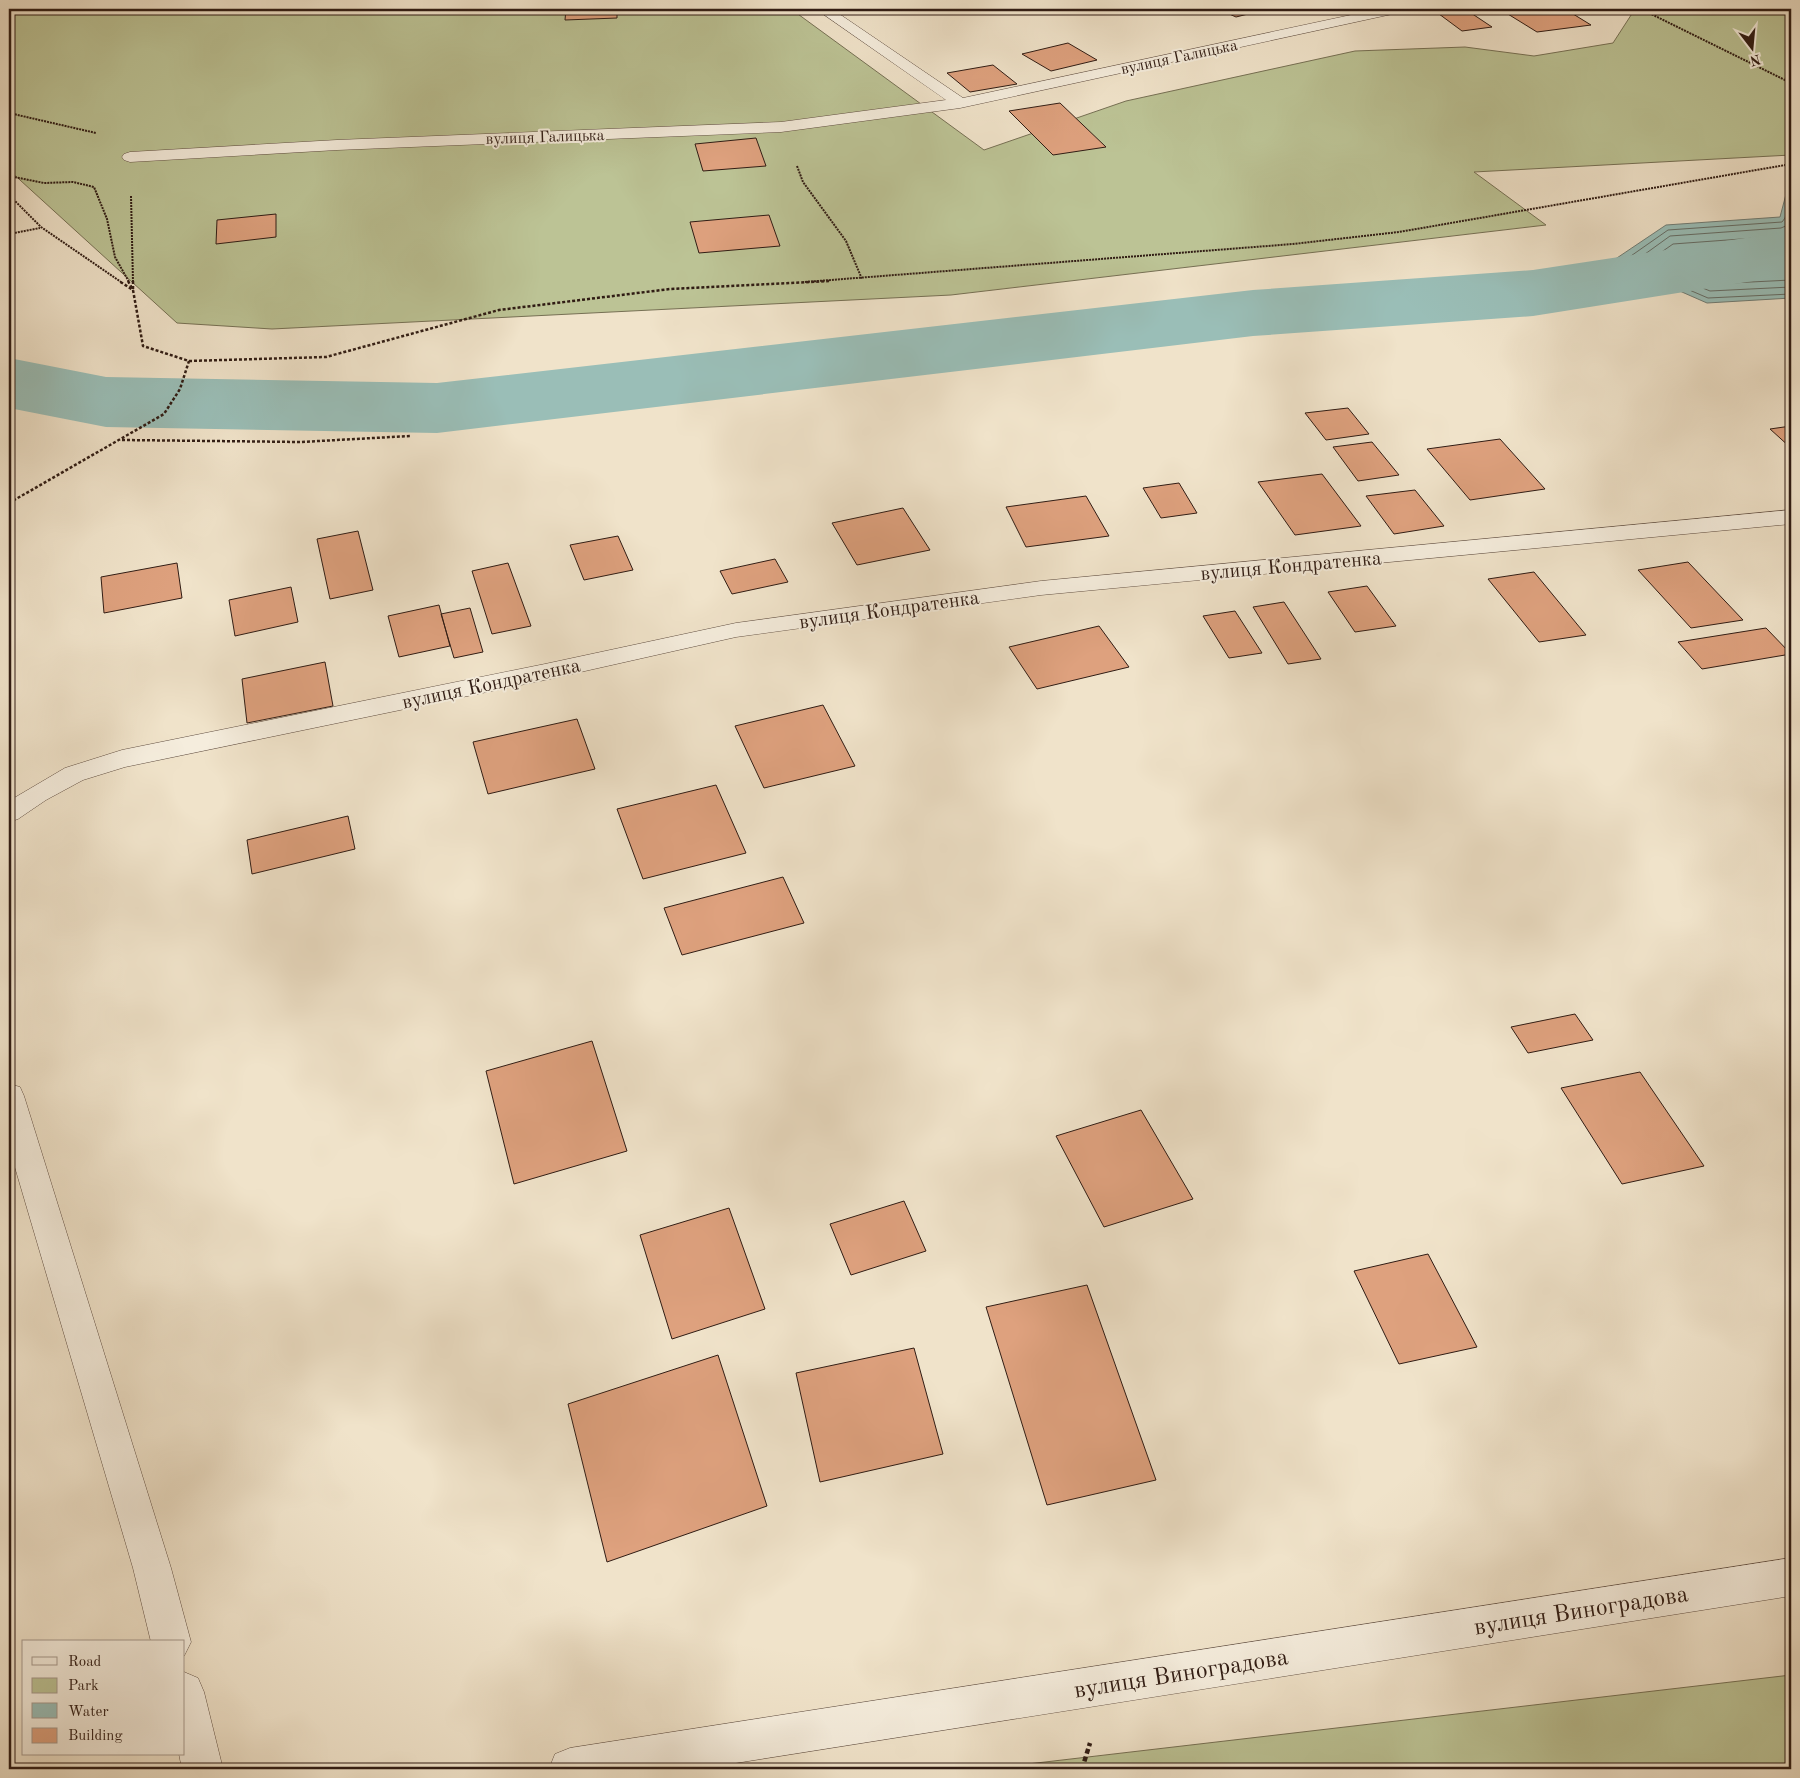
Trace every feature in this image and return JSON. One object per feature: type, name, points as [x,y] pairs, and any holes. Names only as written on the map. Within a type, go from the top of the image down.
[{"type":"street","points":[[823,9],[960,103]]},
{"type":"street","name":"вулиця Галицька","points":[[130,157],[336,145],[780,127],[960,103],[1397,9]]},
{"type":"street","name":"вулиця Кондратенка","points":[[9,812],[36,794],[74,774],[122,759],[545,672],[736,630],[1041,588],[1791,516]]},
{"type":"street","points":[[9,1096],[152,1568],[170,1640]]},
{"type":"street","name":"вулиця Виноградова","points":[[570,1769],[1791,1578]]},
{"type":"street","points":[[185,1696],[204,1769]]},
{"type":"path","points":[[1641,9],[1791,83]]},
{"type":"path","points":[[9,113],[94,132],[130,157],[133,290],[142,346],[189,361],[326,358],[499,310],[661,290],[862,280],[1293,244],[1399,232],[1791,164]]},
{"type":"path","points":[[780,127],[803,182],[846,241],[862,280]]},
{"type":"path","points":[[9,176],[10,178],[44,183],[73,182],[94,187],[108,219],[115,257],[133,290]]},
{"type":"path","points":[[9,195],[41,227],[133,290]]},
{"type":"path","points":[[9,234],[41,227]]},
{"type":"path","points":[[9,503],[164,414],[180,389],[189,361]]},
{"type":"path","points":[[121,440],[301,442],[410,436]]},
{"type":"green space","points":[[9,9],[791,9],[984,150],[1126,101],[1355,51],[1465,47],[1534,56],[1613,43],[1635,9],[1791,9],[1791,155],[1474,172],[1546,225],[951,295],[272,329],[177,323],[9,170]]},
{"type":"green space","points":[[1791,1675],[1791,1769],[985,1769]]},
{"type":"water","points":[[1790,179],[1791,298],[1707,303],[1650,278],[1602,268],[1666,225],[1780,217]]},
{"type":"building","points":[[566,9],[617,9],[617,18],[565,20]]},
{"type":"building","points":[[681,9],[724,9],[684,14]]},
{"type":"building","points":[[1218,9],[1268,9],[1236,17]]},
{"type":"building","points":[[1465,9],[1492,27],[1462,31],[1435,11]]},
{"type":"building","points":[[1565,9],[1591,25],[1537,32],[1503,11]]},
{"type":"building","points":[[1068,43],[1097,60],[1051,71],[1022,54]]},
{"type":"building","points":[[993,65],[1017,84],[970,92],[947,73]]},
{"type":"building","points":[[1060,103],[1106,147],[1053,155],[1009,111]]},
{"type":"building","points":[[756,138],[766,166],[703,171],[695,144]]},
{"type":"building","points":[[276,214],[276,237],[216,244],[217,220]]},
{"type":"building","points":[[769,215],[780,246],[699,253],[690,222]]},
{"type":"building","points":[[1348,408],[1369,434],[1326,440],[1305,413]]},
{"type":"building","points":[[1791,426],[1791,448],[1770,429]]},
{"type":"building","points":[[1500,439],[1545,489],[1470,500],[1427,449]]},
{"type":"building","points":[[1372,442],[1399,475],[1358,481],[1333,447]]},
{"type":"building","points":[[1322,474],[1361,526],[1295,535],[1258,482]]},
{"type":"building","points":[[1179,483],[1197,513],[1161,518],[1143,488]]},
{"type":"building","points":[[1415,490],[1444,526],[1394,534],[1366,496]]},
{"type":"building","points":[[1086,496],[1109,536],[1026,547],[1006,507]]},
{"type":"building","points":[[903,508],[930,550],[857,565],[832,523]]},
{"type":"building","points":[[358,531],[373,590],[330,599],[317,539]]},
{"type":"building","points":[[618,536],[633,570],[584,580],[570,545]]},
{"type":"building","points":[[775,559],[788,582],[732,594],[720,571]]},
{"type":"building","points":[[1688,562],[1743,620],[1691,628],[1638,570]]},
{"type":"building","points":[[177,563],[182,598],[104,613],[101,577]]},
{"type":"building","points":[[508,563],[531,626],[492,634],[472,571]]},
{"type":"building","points":[[1534,572],[1586,635],[1539,642],[1488,579]]},
{"type":"building","points":[[1367,586],[1396,626],[1355,632],[1328,592]]},
{"type":"building","points":[[291,587],[298,622],[235,636],[229,600]]},
{"type":"building","points":[[1284,602],[1321,659],[1288,664],[1253,607]]},
{"type":"building","points":[[439,605],[450,646],[399,657],[388,616]]},
{"type":"building","points":[[470,608],[483,652],[454,658],[441,614]]},
{"type":"building","points":[[1235,611],[1262,653],[1229,658],[1203,616]]},
{"type":"building","points":[[1099,626],[1129,667],[1037,689],[1009,647]]},
{"type":"building","points":[[1766,628],[1791,654],[1702,669],[1678,642]]},
{"type":"building","points":[[325,662],[333,706],[247,723],[242,679]]},
{"type":"building","points":[[823,705],[855,766],[764,788],[735,726]]},
{"type":"building","points":[[577,719],[595,769],[488,794],[473,742]]},
{"type":"building","points":[[716,785],[746,853],[643,879],[617,809]]},
{"type":"building","points":[[348,816],[355,849],[252,874],[247,840]]},
{"type":"building","points":[[783,877],[804,923],[682,955],[664,908]]},
{"type":"building","points":[[1575,1014],[1593,1040],[1528,1053],[1511,1027]]},
{"type":"building","points":[[592,1041],[627,1151],[514,1184],[486,1071]]},
{"type":"building","points":[[1640,1072],[1704,1166],[1622,1184],[1561,1088]]},
{"type":"building","points":[[1141,1110],[1193,1199],[1104,1227],[1056,1136]]},
{"type":"building","points":[[904,1201],[926,1251],[851,1275],[830,1224]]},
{"type":"building","points":[[729,1208],[765,1309],[672,1339],[640,1235]]},
{"type":"building","points":[[1428,1254],[1477,1347],[1399,1364],[1354,1271]]},
{"type":"building","points":[[1087,1285],[1156,1480],[1047,1505],[986,1307]]},
{"type":"building","points":[[914,1348],[943,1454],[820,1482],[796,1373]]},
{"type":"building","points":[[718,1355],[767,1506],[607,1562],[568,1404]]},
{"type":"waterway","points":[[9,383],[106,402],[437,408],[1253,313],[1533,293],[1791,253]]}]
